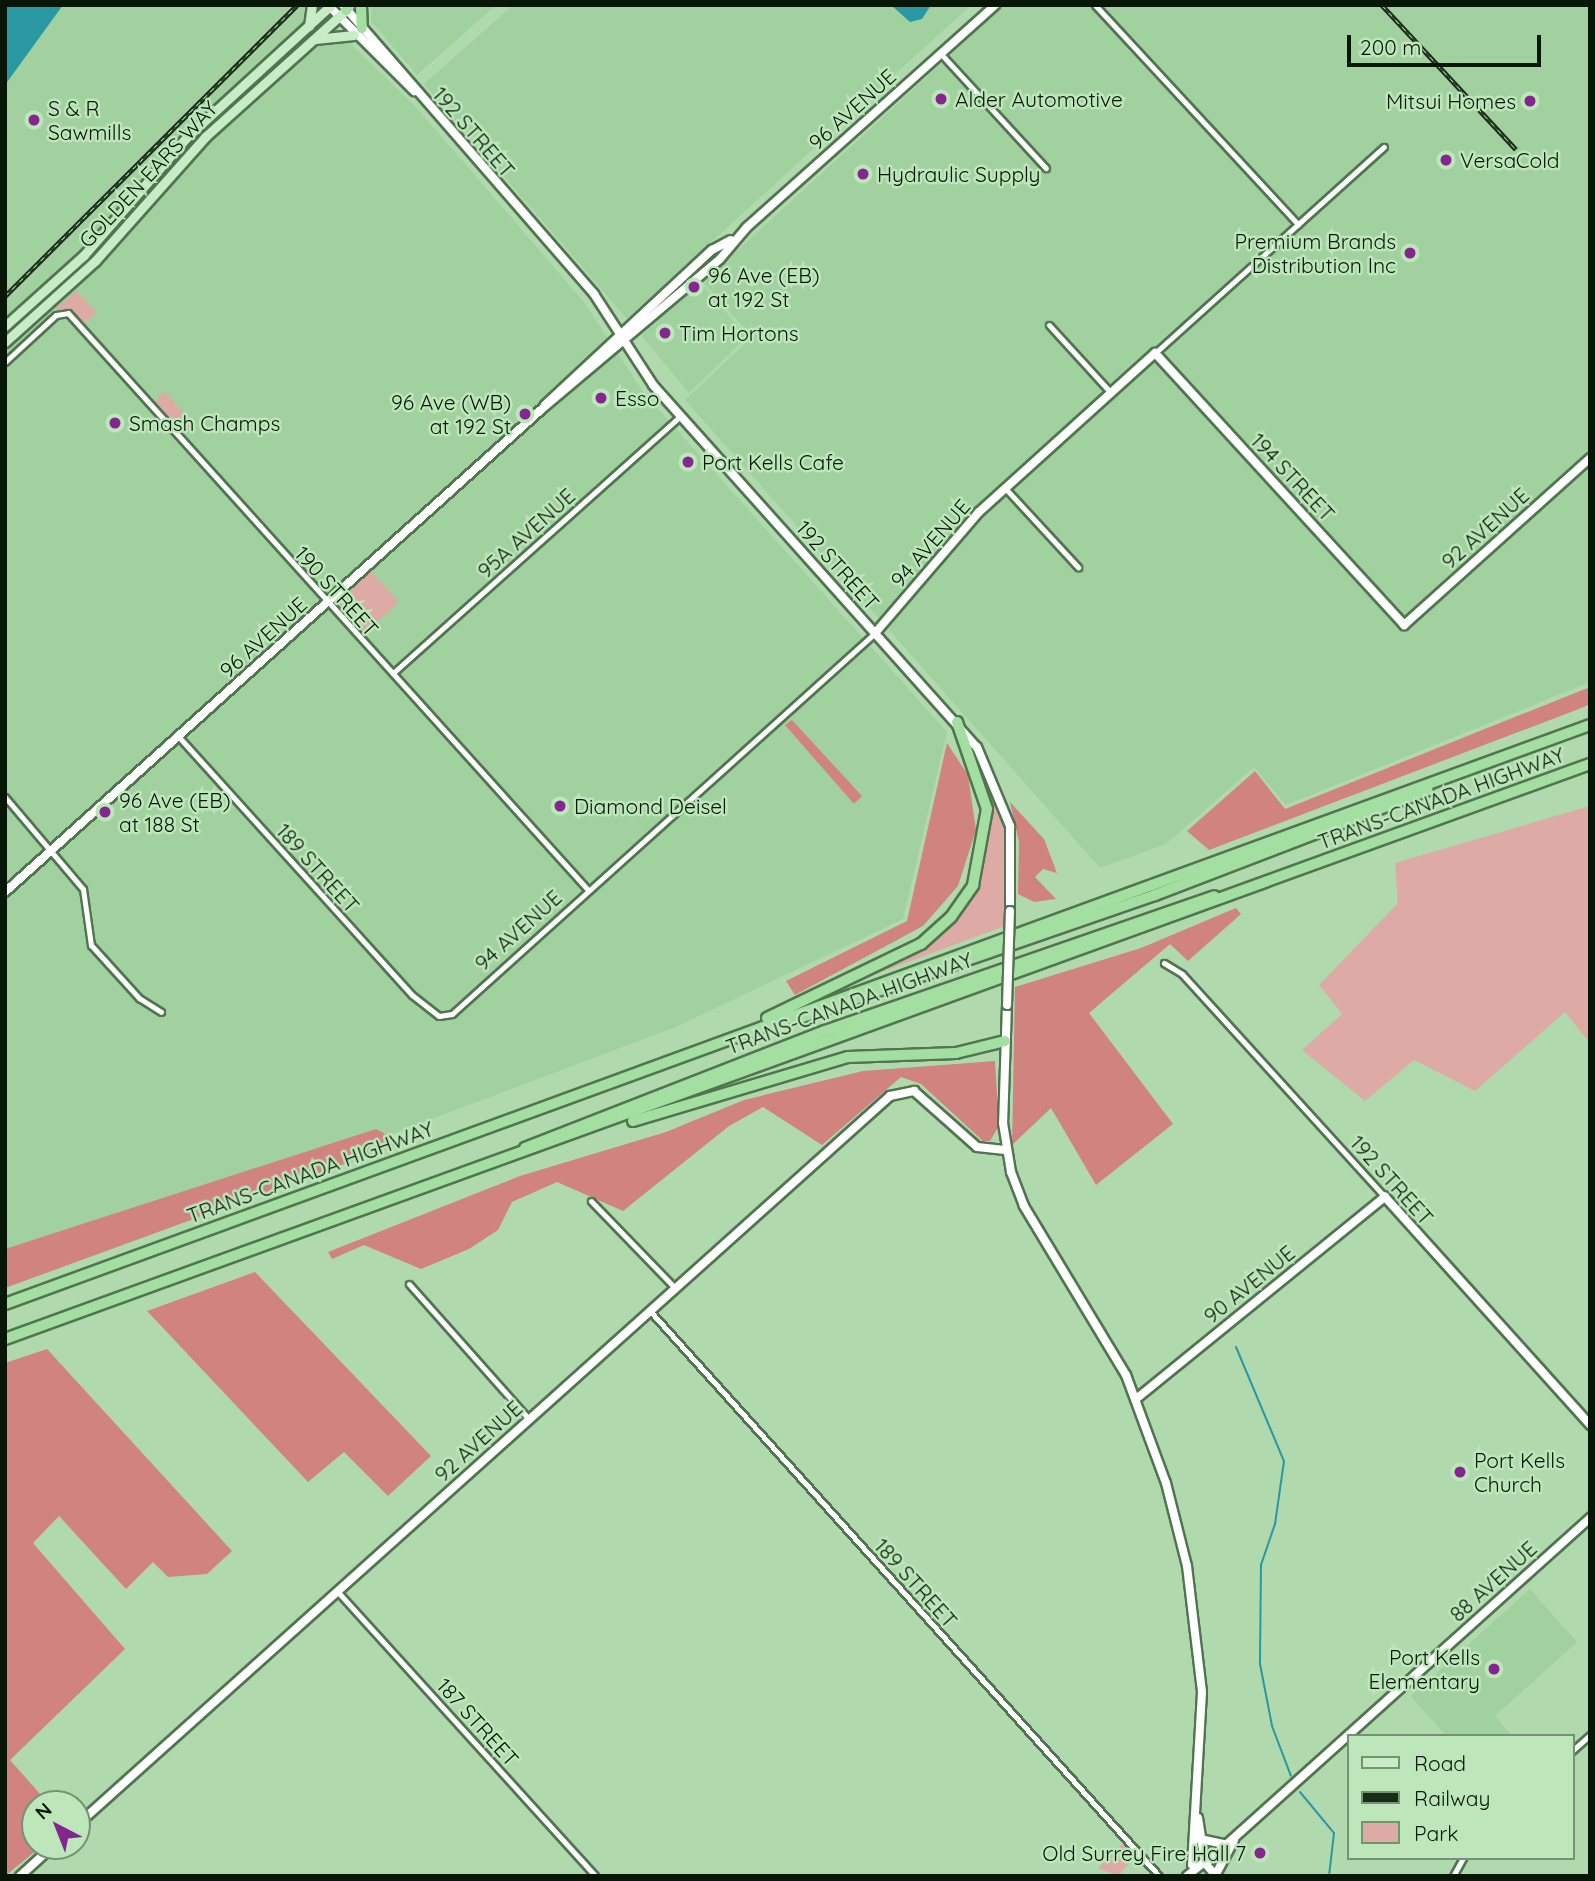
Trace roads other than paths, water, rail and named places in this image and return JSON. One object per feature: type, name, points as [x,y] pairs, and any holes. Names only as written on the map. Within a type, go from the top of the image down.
[{"type":"highway","points":[[358,31],[361,5]]},
{"type":"highway","points":[[713,1045],[921,944],[951,917],[973,885],[987,808],[957,722]]},
{"type":"highway","name":"TRANS-CANADA HIGHWAY","points":[[5,1304],[1590,725]]},
{"type":"highway","name":"TRANS-CANADA HIGHWAY","points":[[5,1339],[605,1126],[1590,764]]},
{"type":"highway","name":"TRANS-CANADA HIGHWAY","points":[[412,1193],[825,1031],[1304,867]]},
{"type":"highway","points":[[605,1126],[848,1057],[956,1053],[1005,1041]]},
{"type":"main road","points":[[309,26],[313,5]]},
{"type":"main road","name":"96 AVENUE","points":[[543,408],[624,343],[720,259],[734,239],[995,5]]},
{"type":"main road","name":"GOLDEN EARS WAY","points":[[5,326],[84,255],[187,137],[330,6]]},
{"type":"main road","name":"192 STREET","points":[[330,6],[344,9],[358,31],[594,294],[618,335],[680,416],[957,722],[988,765],[1005,805],[1010,911],[1005,1041],[1005,1150],[1019,1196],[1107,1336],[1136,1399],[1166,1483],[1194,1608],[1202,1692],[1197,1815]]},
{"type":"main road","name":"GOLDEN EARS WAY","points":[[5,342],[94,261],[205,137],[315,39],[344,9]]},
{"type":"main road","points":[[315,39],[358,31]]},
{"type":"main road","name":"96 AVENUE","points":[[5,892],[543,408],[618,335],[712,250],[734,239]]},
{"type":"main road","name":"94 AVENUE","points":[[876,632],[1005,488],[1155,353]]},
{"type":"main road","name":"194 STREET","points":[[1155,353],[1404,625]]},
{"type":"main road","name":"92 AVENUE","points":[[1404,625],[1590,458]]},
{"type":"main road","name":"92 AVENUE","points":[[91,1812],[890,1096],[907,1089],[977,1147],[1005,1150]]},
{"type":"main road","name":"192 STREET","points":[[1385,1197],[1590,1425]]},
{"type":"main road","name":"90 AVENUE","points":[[1136,1399],[1385,1197]]},
{"type":"main road","name":"88 AVENUE","points":[[1350,1734],[1590,1518]]},
{"type":"main road","name":"88 AVENUE","points":[[1206,1862],[1346,1738]]},
{"type":"main road","points":[[1197,1815],[1206,1862],[1216,1875]]},
{"type":"main road","points":[[1188,1873],[1197,1815]]},
{"type":"main road","points":[[1200,1839],[1224,1844]]},
{"type":"main road","name":"88 AVENUE","points":[[1216,1875],[1234,1839]]},
{"type":"main road","points":[[20,1876],[38,1860]]},
{"type":"main road","points":[[1188,1873],[1206,1862]]},
{"type":"street","points":[[1095,5],[1298,224]]},
{"type":"street","points":[[941,54],[1046,168]]},
{"type":"street","name":"94 AVENUE","points":[[1155,353],[1384,147]]},
{"type":"street","name":"190 STREET","points":[[5,362],[65,312],[588,890]]},
{"type":"street","points":[[1049,325],[1111,393]]},
{"type":"street","name":"95A AVENUE","points":[[393,673],[680,416]]},
{"type":"street","points":[[1005,488],[1078,567]]},
{"type":"street","name":"94 AVENUE","points":[[439,1016],[452,1014],[876,632]]},
{"type":"street","name":"189 STREET","points":[[178,736],[420,1003],[439,1016]]},
{"type":"street","points":[[5,797],[84,891],[91,945],[139,998],[161,1012]]},
{"type":"street","name":"192 STREET","points":[[1164,963],[1182,974],[1385,1197]]},
{"type":"street","points":[[591,1201],[675,1288]]},
{"type":"street","points":[[409,1284],[529,1419]]},
{"type":"street","name":"189 STREET","points":[[650,1311],[1159,1876]]},
{"type":"street","name":"187 STREET","points":[[337,1591],[595,1876]]},
{"type":"street","points":[[1574,1749],[1590,1735]]},
{"type":"street","points":[[1453,1876],[1462,1860]]},
{"type":"water","points":[[5,5],[63,5],[5,85]]},
{"type":"water","points":[[891,5],[931,5],[922,19],[910,22]]},
{"type":"waterway","points":[[1236,1347],[1284,1461],[1275,1524],[1261,1565],[1260,1664],[1272,1726],[1291,1776]]},
{"type":"waterway","points":[[1300,1792],[1334,1833],[1329,1876]]},
{"type":"railway","points":[[5,296],[297,5]]},
{"type":"railway","points":[[1382,5],[1516,149]]},
{"type":"place","name":"Alder Automotive","points":[[941,99]]},
{"type":"place","name":"Mitsui Homes","points":[[1530,101]]},
{"type":"place","name":"S & R Sawmills","points":[[34,120]]},
{"type":"place","name":"VersaCold","points":[[1446,160]]},
{"type":"place","name":"Hydraulic Supply","points":[[863,174]]},
{"type":"place","name":"Premium Brands Distribution Inc","points":[[1410,253]]},
{"type":"place","name":"96 Ave (EB) at 192 St","points":[[694,287]]},
{"type":"place","name":"Tim Hortons","points":[[665,333]]},
{"type":"place","name":"Esso","points":[[601,398]]},
{"type":"place","name":"96 Ave (WB) at 192 St","points":[[525,414]]},
{"type":"place","name":"Smash Champs","points":[[115,423]]},
{"type":"place","name":"Port Kells Cafe","points":[[688,462]]},
{"type":"place","name":"Diamond Deisel","points":[[560,806]]},
{"type":"place","name":"96 Ave (EB) at 188 St","points":[[105,812]]},
{"type":"place","name":"Port Kells Church","points":[[1460,1472]]},
{"type":"place","name":"Port Kells Elementary","points":[[1494,1669]]},
{"type":"place","name":"Old Surrey Fire Hall 7","points":[[1260,1853]]}]
